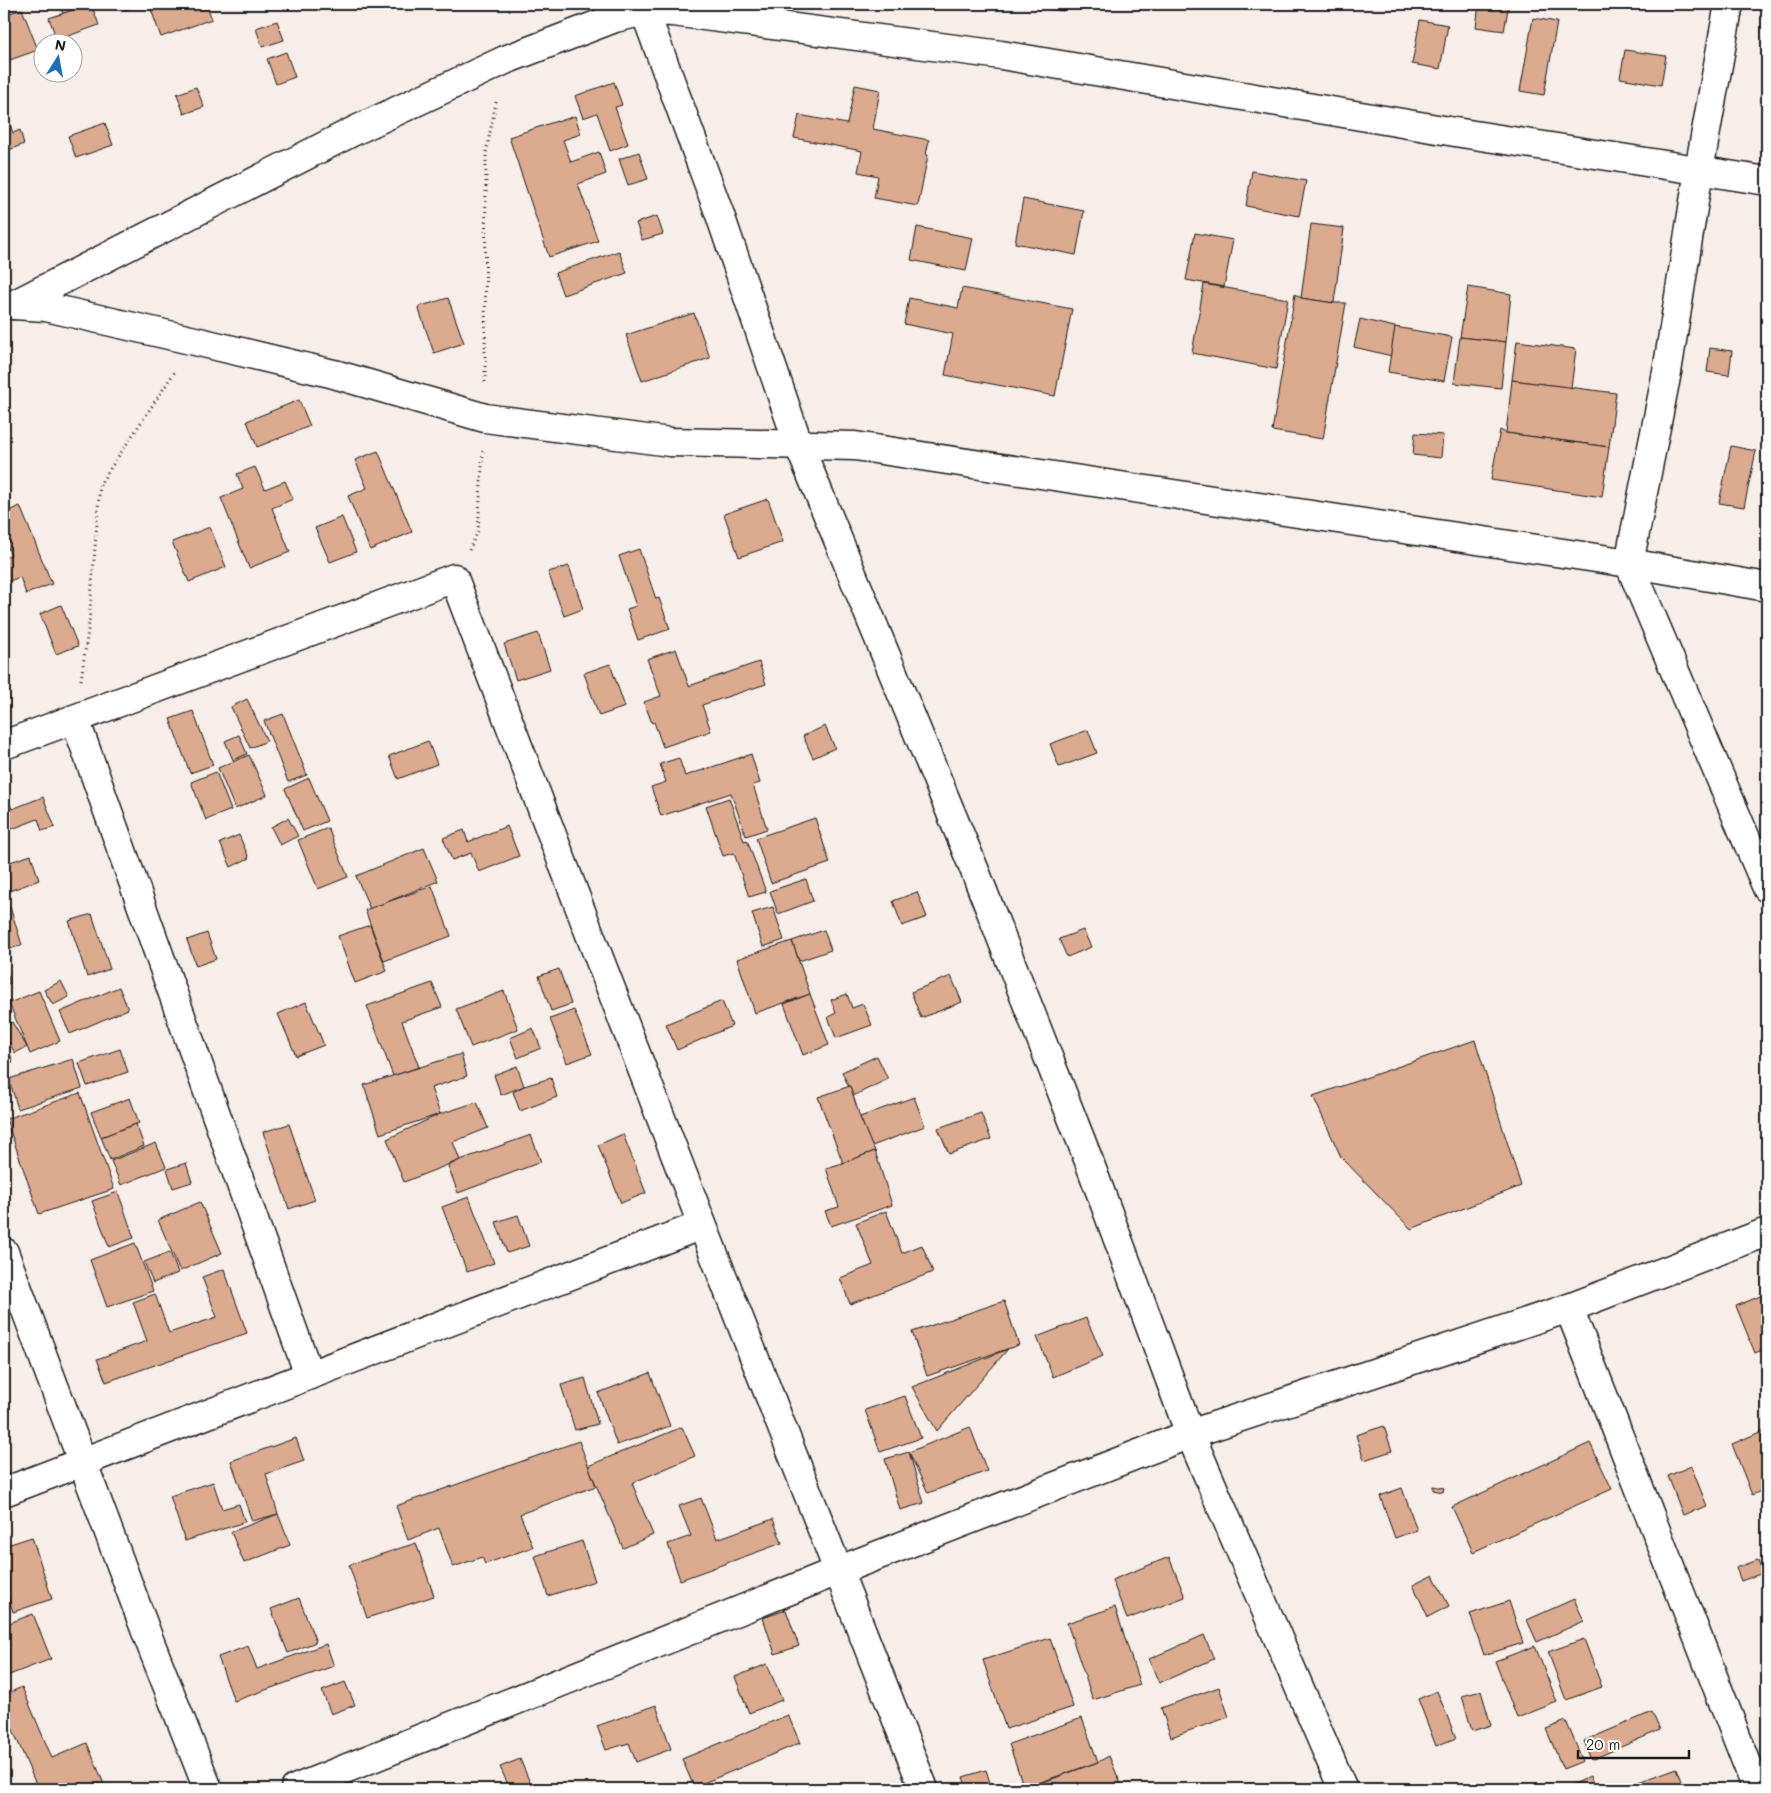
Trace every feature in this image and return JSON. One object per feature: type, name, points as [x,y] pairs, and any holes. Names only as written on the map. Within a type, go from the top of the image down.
[{"type":"street","points":[[1729,4],[1699,170],[1666,372],[1629,563],[1767,888]]},
{"type":"street","points":[[644,8],[720,215],[798,443],[975,871],[1087,1156],[1190,1434],[1343,1789]]},
{"type":"street","points":[[8,305],[354,131],[505,60],[644,8],[1001,55],[1454,132],[1767,181]]},
{"type":"street","points":[[8,305],[46,307],[195,341],[334,374],[485,418],[670,442],[798,443],[855,446],[1629,563],[1767,587]]},
{"type":"street","points":[[4,744],[454,578],[702,1225],[840,1570],[924,1789]]},
{"type":"street","points":[[75,719],[309,1375]]},
{"type":"street","points":[[4,1492],[702,1225]]},
{"type":"street","points":[[295,1789],[840,1570],[1190,1434],[1569,1308],[1767,1232]]},
{"type":"street","points":[[4,1252],[82,1462],[208,1789]]},
{"type":"street","points":[[1569,1308],[1756,1789]]},
{"type":"path","points":[[454,578],[478,531],[485,418],[486,153],[505,60]]},
{"type":"path","points":[[75,719],[89,623],[100,484],[195,341]]},
{"type":"building","points":[[59,4],[81,4],[85,14],[66,21]]},
{"type":"building","points":[[91,4],[99,25],[79,32],[54,32],[49,18]]},
{"type":"building","points":[[122,4],[142,4],[125,10]]},
{"type":"building","points":[[149,4],[206,4],[212,19],[161,37]]},
{"type":"building","points":[[1039,4],[1064,4],[1063,11],[1038,7]]},
{"type":"building","points":[[1479,4],[1509,4],[1504,31],[1476,27]]},
{"type":"building","points":[[22,9],[32,35],[32,52],[4,62],[4,15]]},
{"type":"building","points":[[1533,18],[1557,22],[1544,95],[1520,91]]},
{"type":"building","points":[[1420,20],[1448,25],[1440,69],[1412,64]]},
{"type":"building","points":[[277,21],[284,40],[262,47],[256,28]]},
{"type":"building","points":[[1625,50],[1666,56],[1661,85],[1620,78]]},
{"type":"building","points":[[286,52],[295,77],[276,84],[267,59]]},
{"type":"building","points":[[614,82],[622,105],[615,107],[628,144],[610,151],[597,113],[583,118],[575,96]]},
{"type":"building","points":[[855,85],[880,90],[873,129],[929,140],[918,206],[874,198],[878,176],[858,172],[862,151],[794,138],[799,115],[847,124]]},
{"type":"building","points":[[196,87],[204,107],[184,114],[177,94]]},
{"type":"building","points":[[575,116],[581,134],[563,140],[571,162],[599,152],[606,174],[578,184],[598,241],[549,257],[509,137]]},
{"type":"building","points":[[9,121],[13,133],[20,130],[24,144],[4,152],[4,123]]},
{"type":"building","points":[[105,123],[113,145],[76,158],[68,136]]},
{"type":"building","points":[[639,152],[648,179],[628,185],[619,159]]},
{"type":"building","points":[[1252,171],[1306,181],[1299,216],[1246,206]]},
{"type":"building","points":[[1023,199],[1084,211],[1076,255],[1015,243]]},
{"type":"building","points":[[657,216],[663,234],[642,240],[636,223]]},
{"type":"building","points":[[1311,224],[1344,228],[1334,303],[1301,298]]},
{"type":"building","points":[[917,227],[973,238],[966,271],[911,260]]},
{"type":"building","points":[[1195,233],[1233,240],[1224,287],[1186,280]]},
{"type":"building","points":[[619,251],[627,273],[563,295],[555,273]]},
{"type":"building","points":[[1204,284],[1288,299],[1276,369],[1192,353]]},
{"type":"building","points":[[1468,287],[1511,294],[1506,342],[1460,337]]},
{"type":"building","points":[[962,288],[1072,309],[1055,396],[945,375],[953,334],[904,324],[909,298],[958,308]]},
{"type":"building","points":[[1295,294],[1301,298],[1346,303],[1323,439],[1272,431]]},
{"type":"building","points":[[448,298],[464,343],[434,353],[418,307]]},
{"type":"building","points":[[694,313],[710,358],[642,381],[626,335]]},
{"type":"building","points":[[1360,319],[1403,329],[1396,357],[1354,347]]},
{"type":"building","points":[[1395,327],[1452,337],[1444,381],[1388,372]]},
{"type":"building","points":[[1460,337],[1506,342],[1501,388],[1454,383]]},
{"type":"building","points":[[1517,341],[1576,349],[1571,388],[1512,380]]},
{"type":"building","points":[[1710,348],[1732,351],[1729,375],[1707,372]]},
{"type":"building","points":[[1512,380],[1616,393],[1609,447],[1506,433]]},
{"type":"building","points":[[299,400],[310,426],[257,447],[247,421]]},
{"type":"building","points":[[1767,423],[1767,443],[1763,443]]},
{"type":"building","points":[[1500,430],[1506,433],[1609,447],[1602,497],[1491,480]]},
{"type":"building","points":[[1415,433],[1443,435],[1441,458],[1413,455]]},
{"type":"building","points":[[1731,446],[1756,451],[1744,507],[1719,503]]},
{"type":"building","points":[[378,451],[412,532],[370,550],[348,496],[367,488],[355,460]]},
{"type":"building","points":[[255,467],[265,489],[285,481],[293,499],[272,508],[290,552],[249,568],[221,498],[243,489],[237,474]]},
{"type":"building","points":[[768,499],[783,542],[739,557],[724,514]]},
{"type":"building","points":[[20,506],[52,584],[26,594],[20,577],[4,583],[4,558],[11,555],[4,538],[4,513]]},
{"type":"building","points":[[342,517],[356,552],[330,562],[315,528]]},
{"type":"building","points":[[210,527],[226,567],[189,582],[172,542]]},
{"type":"building","points":[[639,549],[656,599],[659,598],[670,629],[638,640],[627,609],[636,606],[619,556]]},
{"type":"building","points":[[569,566],[583,609],[564,616],[548,572]]},
{"type":"building","points":[[61,605],[78,646],[56,654],[40,614]]},
{"type":"building","points":[[538,633],[550,669],[516,680],[504,644]]},
{"type":"building","points":[[676,649],[689,686],[759,662],[766,684],[702,705],[711,731],[663,747],[644,702],[661,696],[647,659]]},
{"type":"building","points":[[610,664],[625,707],[599,716],[584,673]]},
{"type":"building","points":[[247,699],[267,741],[250,748],[231,707]]},
{"type":"building","points":[[193,711],[213,765],[190,773],[170,719]]},
{"type":"building","points":[[283,714],[307,775],[288,782],[264,721]]},
{"type":"building","points":[[825,726],[835,748],[813,758],[803,736]]},
{"type":"building","points":[[1088,730],[1097,753],[1059,767],[1050,744]]},
{"type":"building","points":[[239,735],[247,754],[233,760],[225,741]]},
{"type":"building","points":[[428,741],[437,764],[398,779],[389,756]]},
{"type":"building","points":[[751,754],[760,783],[753,785],[767,829],[746,836],[731,793],[661,816],[651,787],[666,782],[660,764],[679,758],[685,776]]},
{"type":"building","points":[[249,755],[267,795],[235,809],[218,768]]},
{"type":"building","points":[[216,772],[231,810],[206,820],[191,782]]},
{"type":"building","points":[[309,778],[327,821],[303,831],[285,789]]},
{"type":"building","points":[[6,795],[12,809],[43,797],[55,827],[42,831],[38,819],[4,832],[4,796]]},
{"type":"building","points":[[729,798],[744,841],[747,840],[766,892],[749,897],[734,853],[723,856],[706,806]]},
{"type":"building","points":[[288,818],[298,836],[280,845],[271,827]]},
{"type":"building","points":[[815,818],[830,863],[771,883],[756,838]]},
{"type":"building","points":[[507,826],[519,856],[479,872],[471,853],[452,860],[443,838],[464,830],[468,842]]},
{"type":"building","points":[[328,828],[348,877],[318,889],[298,840]]},
{"type":"building","points":[[239,835],[249,858],[231,867],[220,843]]},
{"type":"building","points":[[424,848],[438,881],[370,909],[356,876]]},
{"type":"building","points":[[31,855],[39,880],[4,893],[4,864]]},
{"type":"building","points":[[806,879],[813,901],[778,914],[770,891]]},
{"type":"building","points":[[432,886],[451,936],[384,961],[365,910]]},
{"type":"building","points":[[917,892],[927,917],[902,926],[893,901]]},
{"type":"building","points":[[10,907],[22,945],[4,951],[4,909]]},
{"type":"building","points":[[773,907],[784,940],[763,947],[752,913]]},
{"type":"building","points":[[92,914],[110,969],[87,977],[69,921]]},
{"type":"building","points":[[370,925],[387,971],[355,983],[338,936]]},
{"type":"building","points":[[824,930],[831,950],[799,961],[792,941]]},
{"type":"building","points":[[1083,930],[1091,947],[1067,957],[1059,939]]},
{"type":"building","points":[[207,933],[216,959],[196,966],[187,940]]},
{"type":"building","points":[[792,941],[810,994],[755,1013],[737,959]]},
{"type":"building","points":[[4,964],[10,983],[4,985]]},
{"type":"building","points":[[559,969],[571,1004],[551,1011],[539,976]]},
{"type":"building","points":[[951,976],[962,1002],[921,1018],[911,992]]},
{"type":"building","points":[[61,981],[69,997],[53,1005],[44,990]]},
{"type":"building","points":[[432,983],[442,1007],[402,1021],[419,1067],[393,1076],[367,1006]]},
{"type":"building","points":[[119,987],[128,1009],[70,1034],[60,1012]]},
{"type":"building","points":[[39,991],[60,1041],[30,1054],[9,1003]]},
{"type":"building","points":[[504,991],[518,1029],[471,1047],[456,1009]]},
{"type":"building","points":[[810,994],[829,1045],[803,1055],[784,1004]]},
{"type":"building","points":[[847,994],[852,1008],[863,1004],[872,1025],[836,1038],[828,1017],[836,1013],[831,1000]]},
{"type":"building","points":[[722,1001],[732,1026],[677,1050],[666,1024]]},
{"type":"building","points":[[306,1002],[324,1045],[296,1056],[278,1014]]},
{"type":"building","points":[[574,1010],[592,1054],[567,1063],[550,1019]]},
{"type":"building","points":[[12,1022],[27,1047],[15,1053],[4,1034],[4,1027]]},
{"type":"building","points":[[533,1028],[541,1048],[518,1058],[510,1038]]},
{"type":"building","points":[[1475,1040],[1521,1186],[1411,1229],[1341,1157],[1313,1096]]},
{"type":"building","points":[[6,1043],[13,1062],[4,1065],[4,1044]]},
{"type":"building","points":[[120,1049],[128,1072],[87,1086],[79,1063]]},
{"type":"building","points":[[461,1054],[467,1076],[431,1088],[440,1114],[380,1134],[364,1085]]},
{"type":"building","points":[[877,1056],[888,1079],[853,1096],[842,1072]]},
{"type":"building","points":[[73,1059],[82,1088],[18,1109],[9,1079]]},
{"type":"building","points":[[517,1066],[524,1086],[501,1095],[494,1075]]},
{"type":"building","points":[[551,1078],[557,1097],[520,1111],[513,1092],[524,1086]]},
{"type":"building","points":[[850,1086],[860,1117],[875,1151],[843,1163],[818,1097]]},
{"type":"building","points":[[80,1093],[114,1189],[39,1214],[6,1119]]},
{"type":"building","points":[[914,1097],[925,1126],[872,1146],[860,1117]]},
{"type":"building","points":[[130,1098],[139,1123],[101,1137],[91,1112]]},
{"type":"building","points":[[477,1102],[488,1128],[453,1142],[460,1160],[404,1182],[387,1139],[440,1114]]},
{"type":"building","points":[[981,1113],[991,1139],[949,1154],[938,1128]]},
{"type":"building","points":[[136,1124],[144,1146],[110,1160],[101,1137]]},
{"type":"building","points":[[289,1124],[315,1200],[289,1209],[263,1132]]},
{"type":"building","points":[[623,1134],[646,1193],[621,1203],[598,1145]]},
{"type":"building","points":[[531,1135],[541,1162],[458,1193],[448,1166]]},
{"type":"building","points":[[156,1143],[166,1167],[121,1185],[111,1161]]},
{"type":"building","points":[[875,1151],[892,1205],[831,1226],[825,1211],[839,1207],[826,1168]]},
{"type":"building","points":[[186,1163],[192,1182],[173,1188],[167,1169]]},
{"type":"building","points":[[118,1192],[134,1238],[109,1247],[92,1201]]},
{"type":"building","points":[[469,1197],[494,1263],[467,1272],[442,1207]]},
{"type":"building","points":[[200,1202],[222,1253],[180,1271],[158,1220]]},
{"type":"building","points":[[886,1211],[902,1253],[922,1245],[933,1272],[850,1304],[840,1278],[873,1265],[856,1223]]},
{"type":"building","points":[[518,1215],[529,1246],[507,1253],[496,1222]]},
{"type":"building","points":[[135,1243],[153,1291],[107,1307],[90,1260]]},
{"type":"building","points":[[170,1252],[178,1273],[153,1283],[144,1262]]},
{"type":"building","points":[[224,1269],[247,1333],[106,1382],[97,1359],[147,1341],[133,1302],[155,1294],[169,1333],[217,1317],[202,1277]]},
{"type":"building","points":[[1763,1295],[1767,1305],[1767,1348],[1755,1353],[1736,1306]]},
{"type":"building","points":[[1004,1301],[1019,1345],[927,1376],[912,1332]]},
{"type":"building","points":[[1086,1318],[1103,1356],[1053,1377],[1037,1337]]},
{"type":"building","points":[[1008,1349],[937,1431],[912,1387]]},
{"type":"building","points":[[650,1373],[670,1426],[617,1445],[598,1393]]},
{"type":"building","points":[[585,1378],[598,1424],[575,1430],[561,1385]]},
{"type":"building","points":[[905,1396],[921,1438],[880,1452],[865,1410]]},
{"type":"building","points":[[1384,1426],[1392,1451],[1364,1460],[1356,1435]]},
{"type":"building","points":[[682,1427],[695,1456],[632,1483],[653,1535],[623,1548],[588,1466]]},
{"type":"building","points":[[970,1427],[987,1471],[928,1493],[909,1452]]},
{"type":"building","points":[[1767,1429],[1767,1488],[1752,1495],[1732,1444]]},
{"type":"building","points":[[296,1438],[304,1461],[266,1474],[278,1514],[252,1521],[231,1461]]},
{"type":"building","points":[[579,1441],[596,1486],[520,1514],[533,1547],[485,1564],[482,1557],[453,1567],[439,1528],[408,1540],[396,1506]]},
{"type":"building","points":[[1590,1443],[1612,1489],[1473,1552],[1452,1507]]},
{"type":"building","points":[[909,1452],[924,1503],[900,1510],[885,1459]]},
{"type":"building","points":[[1691,1466],[1707,1506],[1683,1515],[1668,1476]]},
{"type":"building","points":[[213,1482],[222,1509],[239,1504],[245,1522],[185,1541],[170,1496]]},
{"type":"building","points":[[1433,1486],[1444,1488],[1443,1492],[1433,1490]]},
{"type":"building","points":[[1402,1488],[1417,1530],[1395,1538],[1380,1496]]},
{"type":"building","points":[[701,1498],[717,1539],[773,1519],[782,1543],[680,1580],[668,1544],[691,1536],[679,1506]]},
{"type":"building","points":[[278,1514],[290,1545],[244,1563],[231,1532]]},
{"type":"building","points":[[32,1537],[52,1599],[13,1612],[4,1584],[4,1546]]},
{"type":"building","points":[[582,1541],[595,1581],[548,1596],[535,1556]]},
{"type":"building","points":[[416,1543],[434,1596],[367,1618],[349,1565]]},
{"type":"building","points":[[1169,1557],[1185,1597],[1127,1619],[1112,1580]]},
{"type":"building","points":[[1758,1560],[1763,1573],[1741,1581],[1736,1568]]},
{"type":"building","points":[[1433,1575],[1449,1606],[1428,1617],[1413,1585]]},
{"type":"building","points":[[299,1598],[316,1642],[288,1653],[271,1609]]},
{"type":"building","points":[[1574,1599],[1584,1621],[1537,1642],[1527,1620]]},
{"type":"building","points":[[1509,1601],[1523,1643],[1484,1655],[1470,1614]]},
{"type":"building","points":[[1115,1607],[1140,1685],[1093,1700],[1067,1623]]},
{"type":"building","points":[[786,1610],[799,1646],[775,1654],[763,1618]]},
{"type":"building","points":[[33,1614],[51,1659],[4,1677],[4,1625]]},
{"type":"building","points":[[1204,1635],[1214,1659],[1159,1683],[1149,1659]]},
{"type":"building","points":[[1050,1638],[1073,1707],[1006,1729],[983,1660]]},
{"type":"building","points":[[1584,1639],[1602,1687],[1566,1700],[1548,1652]]},
{"type":"building","points":[[326,1644],[334,1666],[234,1701],[218,1657],[248,1646],[257,1669]]},
{"type":"building","points":[[1535,1646],[1557,1702],[1517,1718],[1495,1661]]},
{"type":"building","points":[[767,1664],[782,1700],[749,1713],[735,1677]]},
{"type":"building","points":[[345,1682],[355,1705],[331,1714],[322,1691]]},
{"type":"building","points":[[22,1687],[52,1758],[87,1743],[106,1789],[38,1789],[4,1709],[4,1695]]},
{"type":"building","points":[[1219,1687],[1229,1717],[1171,1737],[1161,1708]]},
{"type":"building","points":[[1437,1691],[1456,1738],[1436,1746],[1418,1699]]},
{"type":"building","points":[[1481,1691],[1491,1725],[1472,1731],[1462,1696]]},
{"type":"building","points":[[656,1705],[671,1749],[636,1762],[629,1743],[606,1750],[597,1726]]},
{"type":"building","points":[[1652,1712],[1660,1730],[1591,1760],[1584,1741]]},
{"type":"building","points":[[788,1715],[800,1743],[694,1787],[682,1759]]},
{"type":"building","points":[[1082,1718],[1098,1762],[1024,1788],[1009,1744]]},
{"type":"building","points":[[1566,1721],[1583,1761],[1563,1769],[1546,1729]]},
{"type":"building","points":[[1109,1756],[1123,1789],[1025,1789],[1098,1762]]},
{"type":"building","points":[[520,1759],[531,1785],[520,1789],[510,1789],[500,1767]]},
{"type":"building","points":[[1677,1768],[1685,1789],[1619,1789]]},
{"type":"building","points":[[986,1770],[992,1789],[967,1789],[963,1777]]},
{"type":"building","points":[[1590,1776],[1596,1789],[1568,1789],[1567,1787]]}]
